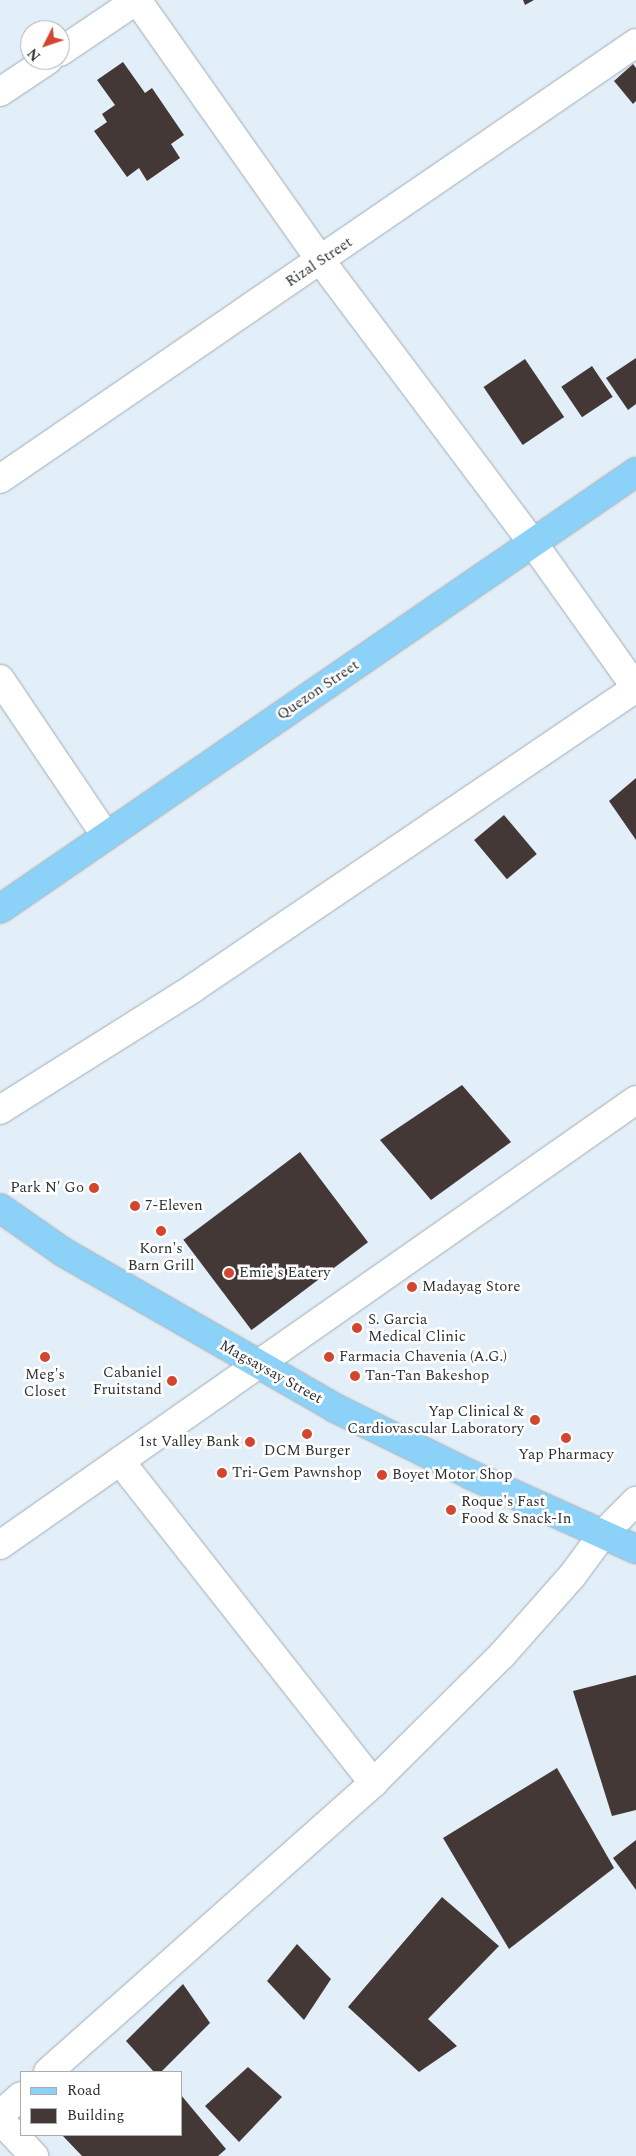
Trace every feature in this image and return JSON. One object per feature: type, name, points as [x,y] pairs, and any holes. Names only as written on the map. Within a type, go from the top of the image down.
[{"type":"main road","name":"Quezon Street","points":[[0,909],[636,472]]},
{"type":"main road","name":"Magsaysay Street","points":[[0,1208],[63,1252],[259,1366],[402,1443],[636,1549]]},
{"type":"street","points":[[0,1110],[192,989],[636,688],[533,543],[322,261],[137,0],[70,45]]},
{"type":"street","name":"Rizal Street","points":[[0,479],[322,261],[636,44]]},
{"type":"street","points":[[0,92],[33,70]]},
{"type":"street","points":[[0,679],[106,836]]},
{"type":"street","points":[[0,1545],[259,1366],[636,1100]]},
{"type":"street","points":[[120,1461],[373,1783]]},
{"type":"street","points":[[49,2071],[373,1783],[502,1655],[572,1576],[602,1534],[636,1501]]},
{"type":"street","points":[[0,2115],[20,2097]]},
{"type":"street","points":[[0,2120],[34,2156]]},
{"type":"building","points":[[523,0],[534,0],[525,5]]},
{"type":"building","points":[[123,62],[145,93],[152,88],[184,135],[171,144],[180,158],[147,181],[139,168],[127,177],[94,131],[107,122],[102,114],[115,105],[97,80]]},
{"type":"building","points":[[633,64],[636,68],[636,101],[633,104],[614,81]]},
{"type":"building","points":[[636,358],[636,404],[628,410],[606,378]]},
{"type":"building","points":[[525,359],[564,417],[523,445],[484,387]]},
{"type":"building","points":[[592,366],[613,397],[582,417],[561,387]]},
{"type":"building","points":[[636,778],[636,840],[609,801]]},
{"type":"building","points":[[504,815],[537,854],[507,879],[474,840]]},
{"type":"building","points":[[462,1085],[511,1142],[431,1200],[380,1140]]},
{"type":"building","points":[[300,1152],[368,1242],[251,1330],[183,1240]]},
{"type":"building","points":[[636,1675],[636,1810],[612,1816],[573,1691]]},
{"type":"building","points":[[557,1768],[614,1868],[509,1949],[443,1838]]},
{"type":"building","points":[[636,1840],[636,1890],[613,1858]]},
{"type":"building","points":[[442,1897],[499,1946],[428,2019],[457,2046],[419,2072],[348,2007]]},
{"type":"building","points":[[297,1944],[331,1979],[304,2020],[267,1981]]},
{"type":"building","points":[[183,1984],[210,2023],[162,2071],[153,2071],[126,2041]]},
{"type":"building","points":[[248,2067],[282,2097],[239,2142],[205,2106]]},
{"type":"building","points":[[182,2096],[226,2149],[218,2156],[82,2156],[63,2136],[182,2136]]},
{"type":"place","name":"Park N' Go","points":[[94,1188]]},
{"type":"place","name":"7-Eleven","points":[[135,1206]]},
{"type":"place","name":"Korn's Barn Grill","points":[[161,1231]]},
{"type":"place","name":"Emie's Eatery","points":[[229,1273]]},
{"type":"place","name":"Madayag Store","points":[[412,1287]]},
{"type":"place","name":"S. Garcia Medical Clinic","points":[[357,1328]]},
{"type":"place","name":"Meg's Closet","points":[[45,1357]]},
{"type":"place","name":"Farmacia Chavenia (A.G.)","points":[[329,1357]]},
{"type":"place","name":"Tan-Tan Bakeshop","points":[[355,1376]]},
{"type":"place","name":"Cabaniel Fruitstand","points":[[172,1381]]},
{"type":"place","name":"Yap Clinical & Cardiovascular Laboratory","points":[[535,1420]]},
{"type":"place","name":"DCM Burger","points":[[307,1434]]},
{"type":"place","name":"Yap Pharmacy","points":[[566,1438]]},
{"type":"place","name":"1st Valley Bank","points":[[250,1442]]},
{"type":"place","name":"Tri-Gem Pawnshop","points":[[222,1473]]},
{"type":"place","name":"Boyet Motor Shop","points":[[382,1475]]},
{"type":"place","name":"Roque's Fast Food & Snack-In","points":[[451,1510]]}]
